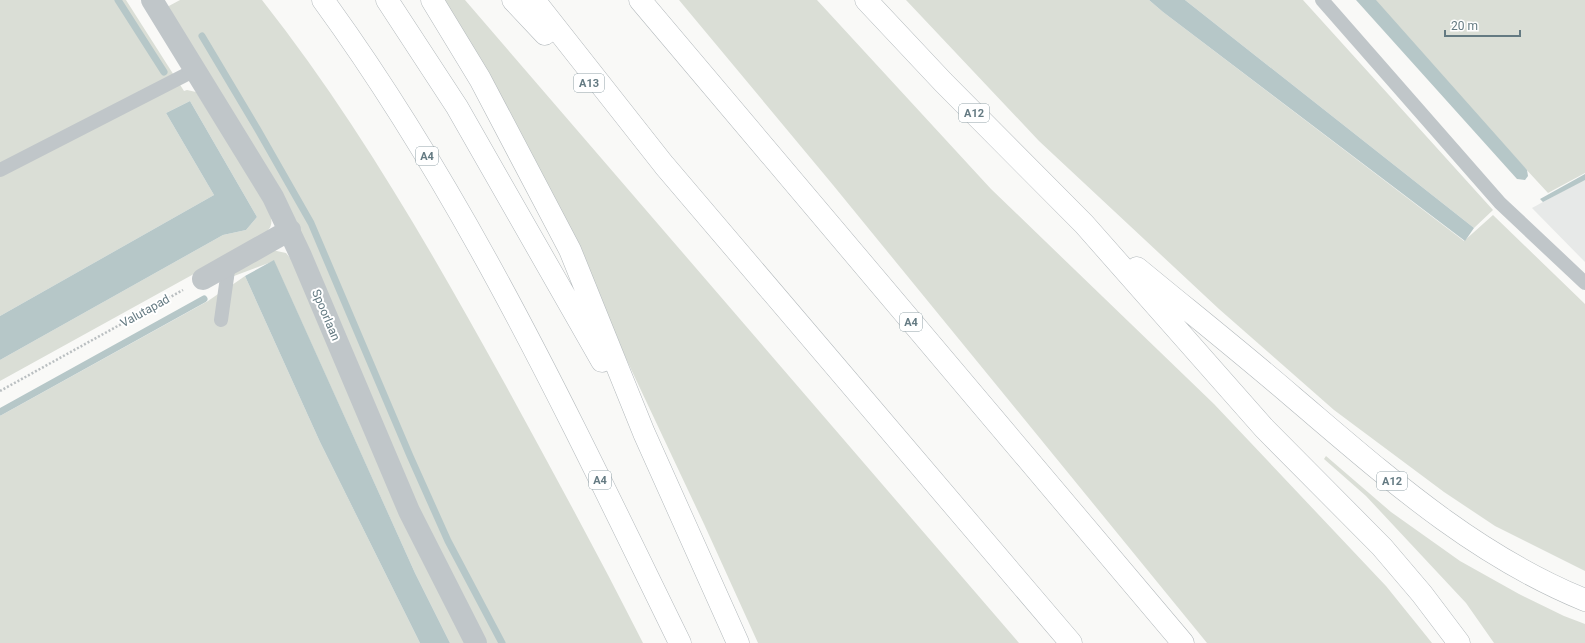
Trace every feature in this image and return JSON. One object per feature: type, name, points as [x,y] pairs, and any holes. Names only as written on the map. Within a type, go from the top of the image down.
[{"type":"highway","name":"A4","points":[[324,0],[360,50],[419,143],[475,240],[591,463],[680,643]]},
{"type":"highway","points":[[387,0],[457,107],[644,434]]},
{"type":"highway","points":[[432,0],[500,115],[570,250],[644,434],[738,643]]},
{"type":"highway","name":"A13","points":[[513,0],[664,165]]},
{"type":"highway","points":[[534,0],[664,165],[1071,643]]},
{"type":"highway","name":"A4","points":[[640,0],[1183,643]]},
{"type":"highway","name":"A12","points":[[866,0],[954,93],[1084,224],[1264,428],[1382,547],[1459,643]]},
{"type":"highway","name":"A12","points":[[1084,224],[1394,482],[1458,531],[1497,556],[1540,580],[1585,600]]},
{"type":"street","name":"Spoorlaan","points":[[152,0],[273,197],[290,230],[409,511],[476,643]]},
{"type":"street","points":[[203,279],[290,230]]},
{"type":"lane","points":[[1322,0],[1500,203],[1585,284]]},
{"type":"lane","points":[[0,170],[195,70]]},
{"type":"lane","points":[[221,320],[229,263]]},
{"type":"path","name":"Valutapad","points":[[0,391],[203,279]]},
{"type":"shaded area","points":[[0,0],[126,0],[184,91],[187,90],[196,92],[267,204],[271,215],[271,224],[268,231],[259,238],[0,381],[0,360],[223,235],[246,230],[257,217],[190,101],[166,113],[214,195],[0,316]]},
{"type":"shaded area","points":[[180,0],[262,0],[296,45],[361,139],[421,236],[558,481],[643,643],[486,643],[167,7]]},
{"type":"shaded area","points":[[434,0],[465,0],[1019,643],[758,643],[614,333]]},
{"type":"shaded area","points":[[679,0],[817,0],[991,189],[1214,404],[1386,586],[1432,643],[1207,643],[833,185]]},
{"type":"shaded area","points":[[906,0],[1149,0],[1464,241],[1493,215],[1585,304],[1585,571],[1495,526],[1444,492],[1334,410],[1219,309],[1039,141]]},
{"type":"shaded area","points":[[1149,0],[1185,0],[1474,228],[1465,241],[1163,12]]},
{"type":"shaded area","points":[[1185,0],[1303,0],[1493,210],[1474,228]]},
{"type":"shaded area","points":[[1356,0],[1376,0],[1527,170],[1528,176],[1525,180],[1517,179]]},
{"type":"shaded area","points":[[1370,0],[1585,0],[1585,173],[1548,193]]},
{"type":"shaded area","points":[[190,101],[257,217],[246,230],[223,235],[0,360],[0,316],[214,195],[166,113]]},
{"type":"shaded area","points":[[1585,174],[1585,180],[1543,202],[1540,199]]},
{"type":"shaded area","points":[[1585,179],[1585,262],[1532,208]]},
{"type":"shaded area","points":[[272,250],[286,253],[291,259],[466,643],[450,643],[415,573],[274,261],[234,276],[232,285],[245,276],[320,442],[420,643],[0,643],[0,416],[208,301],[231,285],[230,271]]},
{"type":"shaded area","points":[[274,260],[415,573],[450,643],[420,643],[320,442],[245,276]]},
{"type":"shaded area","points":[[1326,456],[1391,512],[1460,561],[1519,594],[1564,616],[1585,624],[1585,643],[1494,643],[1466,603],[1366,496],[1324,459]]},
{"type":"waterway","points":[[118,0],[164,72]]},
{"type":"waterway","points":[[202,36],[311,223],[410,456],[448,541],[502,643]]},
{"type":"waterway","points":[[0,412],[204,299]]}]
